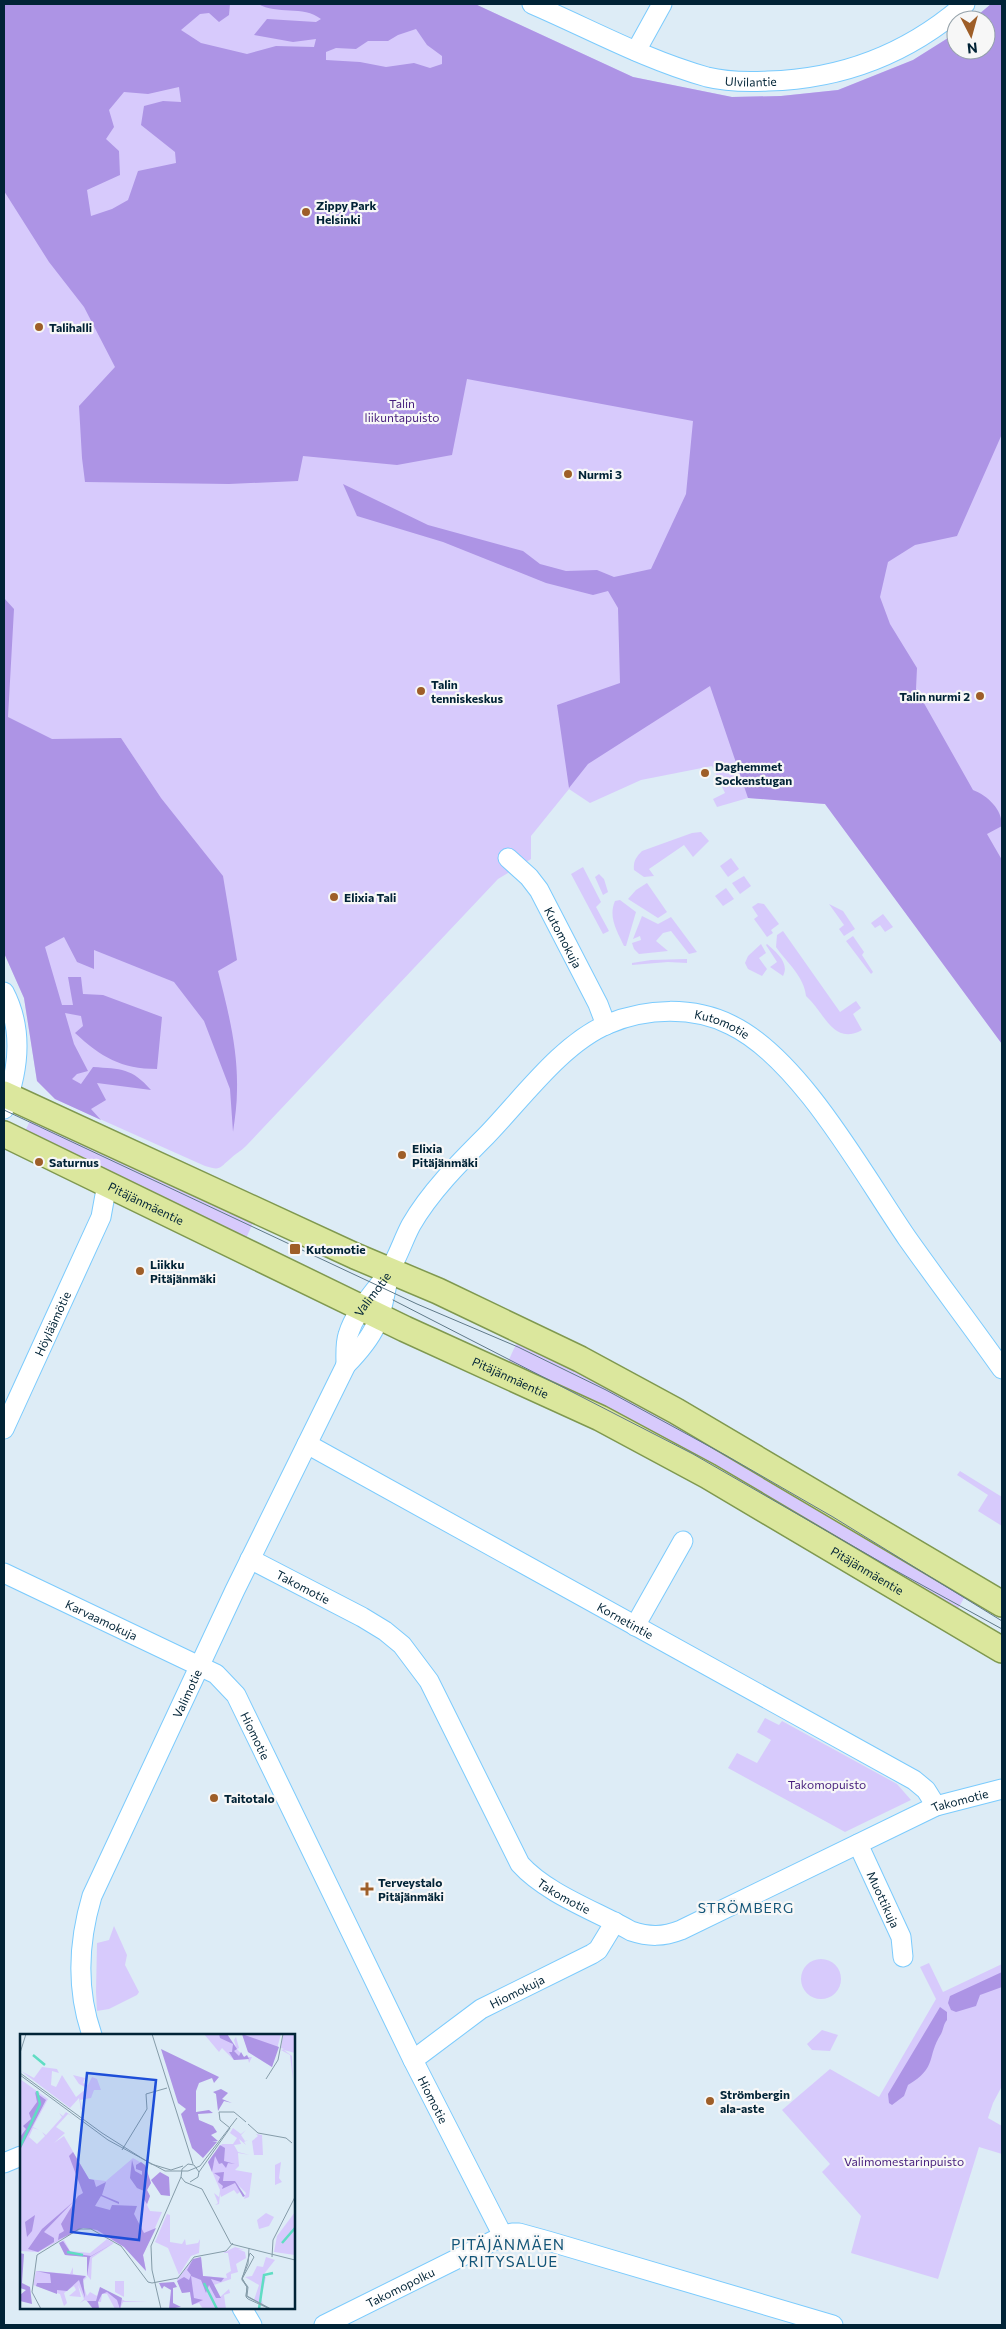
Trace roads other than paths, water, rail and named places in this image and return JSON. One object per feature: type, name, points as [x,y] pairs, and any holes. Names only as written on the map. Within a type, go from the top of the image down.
[{"type":"main road","points":[[5,1100],[390,1270],[580,1360],[676,1411],[1002,1604]]},
{"type":"main road","name":"Pitäjänmäentie","points":[[4,1134],[371,1312],[600,1418],[708,1476],[1002,1650]]},
{"type":"street","name":"Ulvilantie","points":[[532,4],[636,51],[709,77],[756,82],[815,77],[868,63],[904,47],[947,19],[965,4]]},
{"type":"street","points":[[636,51],[662,4]]},
{"type":"street","name":"Kutomokuja","points":[[508,858],[529,877],[539,890],[598,1004],[606,1025]]},
{"type":"street","points":[[4,992],[15,1020],[18,1040],[16,1072],[5,1100]]},
{"type":"street","name":"Kutomotie","points":[[390,1270],[410,1227],[426,1202],[566,1052],[583,1037],[606,1025],[652,1012],[690,1013],[717,1019],[732,1025],[764,1046],[803,1088],[1002,1369]]},
{"type":"street","name":"Höyläämötie","points":[[4,1429],[101,1217],[116,1189]]},
{"type":"street","name":"Valimotie","points":[[92,2034],[83,2004],[80,1959],[82,1935],[92,1896],[250,1559],[346,1365],[347,1337],[371,1312],[390,1270]]},
{"type":"street","name":"Kornetintie","points":[[308,1444],[914,1780],[926,1790],[936,1806]]},
{"type":"street","points":[[635,1626],[683,1541]]},
{"type":"street","name":"Takomotie","points":[[250,1559],[362,1617],[385,1631],[402,1645],[428,1681],[520,1864],[537,1880],[643,1935],[670,1934],[936,1806],[1002,1789]]},
{"type":"street","name":"Karvaamokuja","points":[[4,1573],[199,1666]]},
{"type":"street","name":"Hiomotie","points":[[199,1666],[216,1674],[236,1694],[413,2060],[503,2236]]},
{"type":"street","name":"Muottikuja","points":[[858,1844],[901,1938],[903,1957]]},
{"type":"street","name":"Hiomokuja","points":[[413,2060],[481,2009],[598,1950],[615,1922]]},
{"type":"street","points":[[4,2163],[20,2156]]},
{"type":"street","points":[[503,2236],[519,2233],[833,2325]]},
{"type":"street","name":"Takomopolku","points":[[324,2325],[503,2236]]},
{"type":"street","points":[[243,2309],[252,2325]]},
{"type":"tram line","points":[[4,1110],[417,1304],[518,1347],[606,1390],[833,1517],[1002,1621]]},
{"type":"tram line","points":[[393,1300],[693,1454],[891,1568],[1002,1629]]},
{"type":"place","name":"Zippy Park Helsinki","points":[[306,212]]},
{"type":"place","name":"Talihalli","points":[[39,327]]},
{"type":"place","name":"Nurmi 3","points":[[568,474]]},
{"type":"place","name":"Talin tenniskeskus","points":[[421,691]]},
{"type":"place","name":"Talin nurmi 2","points":[[980,696]]},
{"type":"place","name":"Daghemmet Sockenstugan","points":[[705,773]]},
{"type":"place","name":"Elixia Tali","points":[[334,897]]},
{"type":"place","name":"Elixia Pitäjänmäki","points":[[402,1155]]},
{"type":"place","name":"Saturnus","points":[[39,1162]]},
{"type":"place","name":"Kutomotie","points":[[295,1249]]},
{"type":"place","name":"Liikku Pitäjänmäki","points":[[140,1271]]},
{"type":"place","name":"Taitotalo","points":[[214,1798]]},
{"type":"place","name":"Terveystalo Pitäjänmäki","points":[[367,1889]]},
{"type":"place","name":"Strömbergin ala-aste","points":[[710,2101]]},
{"type":"district","name":"STRÖMBERG","points":[[746,1907]]},
{"type":"district","name":"PITÄJÄNMÄEN YRITYSALUE","points":[[508,2252]]},
{"type":"park label","name":"Talin liikuntapuisto","points":[[402,410]]},
{"type":"park label","name":"Takomopuisto","points":[[827,1784]]},
{"type":"park label","name":"Valimomestarinpuisto","points":[[904,2161]]}]
